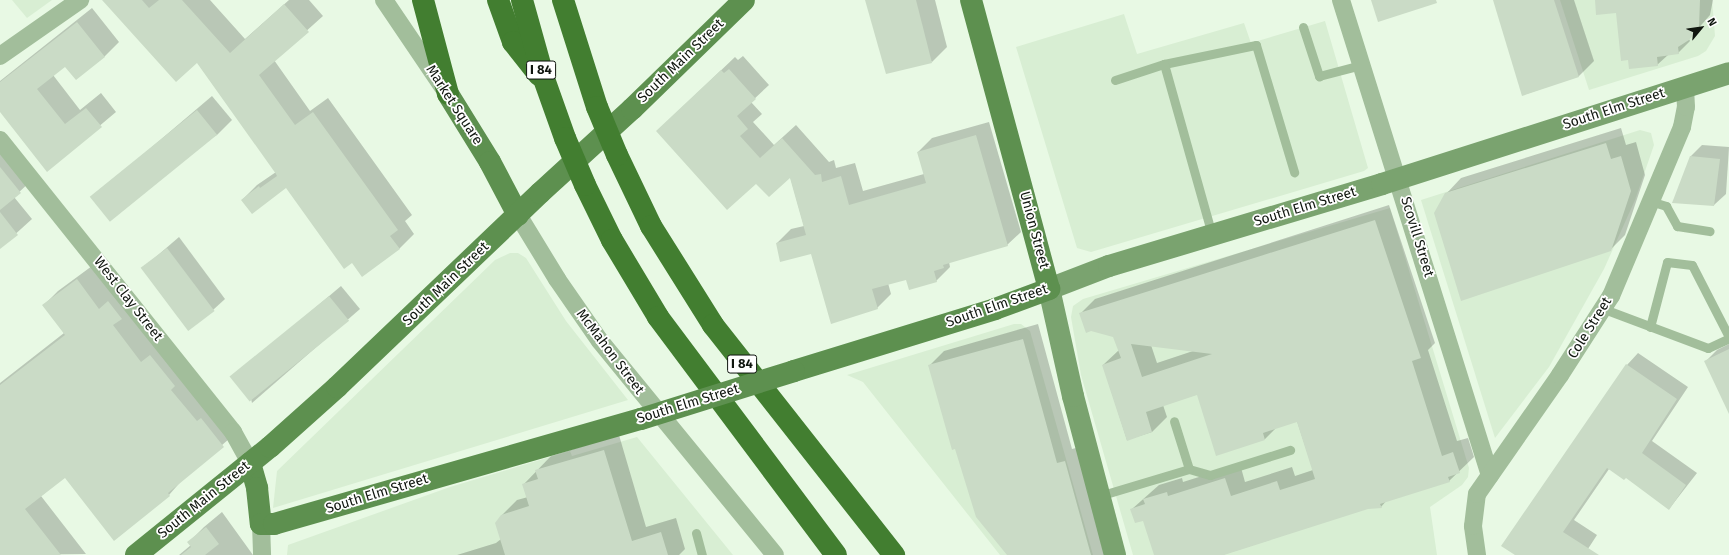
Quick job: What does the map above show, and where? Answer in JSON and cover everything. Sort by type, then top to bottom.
[{"type":"highway","points":[[423,0],[448,94]]},
{"type":"highway","points":[[498,0],[513,42],[544,79]]},
{"type":"highway","name":"I 84","points":[[522,0],[544,79],[565,138],[585,185],[612,240],[658,317],[836,555]]},
{"type":"highway","name":"I 84","points":[[564,1],[597,107],[617,155],[651,226],[713,325],[894,555]]},
{"type":"main road","name":"South Main Street","points":[[136,555],[250,463],[337,387],[632,109],[744,0]]},
{"type":"main road","name":"Union Street","points":[[971,0],[1049,289],[1099,496],[1115,555]]},
{"type":"main road","name":"South Elm Street","points":[[261,524],[286,521],[641,419],[995,309],[1109,266],[1398,179],[1729,73]]},
{"type":"main road","name":"Market Square","points":[[448,94],[490,162],[518,215]]},
{"type":"main road","points":[[250,463],[257,488],[261,524]]},
{"type":"street","points":[[0,56],[80,0]]},
{"type":"street","name":"Market Square","points":[[384,0],[448,94]]},
{"type":"street","name":"Scovill Street","points":[[1341,0],[1490,475]]},
{"type":"street","name":"Cole Street","points":[[1477,555],[1473,526],[1475,502],[1490,475],[1604,310],[1684,122],[1686,107],[1685,86]]},
{"type":"street","name":"West Clay Street","points":[[0,140],[233,432],[250,463]]},
{"type":"street","name":"McMahon Street","points":[[518,215],[553,272],[600,341],[775,555]]},
{"type":"street","points":[[261,524],[262,555]]},
{"type":"lane","points":[[1303,27],[1319,76],[1361,65]]},
{"type":"lane","points":[[1115,80],[1164,64],[1256,45],[1294,172]]},
{"type":"lane","points":[[1164,64],[1212,235]]},
{"type":"lane","points":[[1650,201],[1666,206],[1677,226],[1710,231]]},
{"type":"lane","points":[[1604,310],[1650,327],[1708,348],[1729,337],[1692,265],[1667,262],[1650,327]]},
{"type":"lane","points":[[1174,421],[1189,469]]},
{"type":"lane","points":[[1099,496],[1189,469],[1210,475],[1290,450]]},
{"type":"lane","points":[[696,533],[702,555]]},
{"type":"shaded area","points":[[12,0],[52,0],[27,18]]},
{"type":"shaded area","points":[[1560,0],[1712,0],[1715,36],[1706,51],[1698,56],[1589,90]]},
{"type":"shaded area","points":[[1124,14],[1137,54],[1244,23],[1251,43],[1325,21],[1368,168],[1364,171],[1091,252],[1077,248],[1016,47]]},
{"type":"shaded area","points":[[1640,130],[1651,133],[1654,145],[1635,200],[1604,269],[1549,367],[1495,438],[1421,200]]},
{"type":"shaded area","points":[[1390,208],[1469,468],[1468,477],[1462,485],[1430,507],[1437,555],[1133,555],[1081,375],[1071,317],[1073,306],[1083,299]]},
{"type":"shaded area","points":[[510,253],[518,253],[526,258],[566,321],[628,400],[273,508],[277,471],[495,260]]},
{"type":"shaded area","points":[[1014,324],[1021,324],[1030,331],[1093,555],[1000,555],[863,382],[847,375]]},
{"type":"shaded area","points":[[637,437],[733,555],[287,555],[288,545],[450,487],[570,451],[572,456]]},
{"type":"building","points":[[102,0],[142,0],[149,8],[159,0],[182,0],[230,53],[284,4],[309,32],[259,75],[295,125],[313,112],[398,230],[390,236],[400,249],[362,277],[352,263],[344,269],[286,188],[252,214],[241,200],[259,186],[260,188],[277,176],[276,174],[197,63],[176,82]]},
{"type":"building","points":[[865,0],[916,0],[932,63],[886,74]]},
{"type":"building","points":[[1371,0],[1436,0],[1437,3],[1378,22]]},
{"type":"building","points":[[1493,0],[1554,0],[1579,77],[1522,96]]},
{"type":"building","points":[[1595,0],[1700,0],[1699,27],[1689,40],[1678,47],[1679,54],[1657,57],[1658,66],[1629,69],[1628,60],[1621,61],[1616,13],[1596,15]]},
{"type":"building","points":[[77,22],[105,57],[76,80],[65,67],[37,89],[65,124],[86,108],[102,127],[47,172],[0,112],[0,82]]},
{"type":"building","points":[[729,69],[756,99],[737,116],[748,129],[740,136],[760,158],[782,138],[815,175],[821,174],[822,182],[841,176],[849,205],[926,183],[917,152],[976,135],[1008,246],[943,265],[944,268],[934,271],[937,282],[909,290],[906,280],[872,289],[878,309],[831,324],[811,254],[780,262],[776,243],[806,235],[790,178],[769,197],[756,184],[727,210],[656,131],[721,70],[724,73]]},
{"type":"building","points":[[197,110],[217,135],[110,222],[90,197]]},
{"type":"building","points":[[1606,143],[1611,159],[1621,156],[1631,191],[1611,251],[1461,301],[1434,213],[1445,193]]},
{"type":"building","points":[[1690,156],[1720,159],[1714,206],[1672,203]]},
{"type":"building","points":[[0,167],[21,193],[0,210]]},
{"type":"building","points":[[0,212],[18,235],[0,249]]},
{"type":"building","points":[[1375,220],[1421,358],[1412,361],[1442,456],[1453,452],[1460,473],[1448,477],[1450,482],[1380,504],[1382,508],[1368,509],[1224,555],[1154,555],[1143,521],[1135,523],[1130,509],[1145,504],[1143,499],[1167,492],[1168,496],[1225,478],[1231,496],[1277,481],[1280,490],[1315,479],[1297,422],[1263,433],[1265,440],[1216,456],[1197,395],[1146,412],[1152,432],[1127,441],[1102,365],[1121,358],[1113,337],[1091,331],[1086,333],[1079,313]],"holes":[[[1131,344],[1212,354],[1142,377]]]},
{"type":"building","points":[[167,248],[215,311],[188,331],[141,268]]},
{"type":"building","points":[[77,279],[99,309],[108,301],[122,319],[113,325],[141,362],[150,355],[175,386],[171,390],[197,421],[201,418],[224,447],[168,493],[170,496],[114,541],[65,478],[25,509],[61,555],[0,555],[0,385],[65,335],[42,305]]},
{"type":"building","points":[[329,296],[349,321],[250,401],[230,377]]},
{"type":"building","points":[[1023,339],[1057,463],[1065,461],[1091,555],[1007,555],[976,517],[955,449],[952,450],[928,365]]},
{"type":"building","points":[[1729,349],[1729,414],[1704,361]]},
{"type":"building","points":[[1626,364],[1677,399],[1642,453],[1686,485],[1669,510],[1626,478],[1624,480],[1607,468],[1563,532],[1599,555],[1515,555],[1501,546]]},
{"type":"building","points":[[604,450],[632,541],[661,532],[668,555],[505,555],[495,523],[501,515],[529,506],[522,484],[538,479],[535,470]]},
{"type":"building","points":[[206,527],[219,544],[205,555],[181,555],[191,547],[187,542]]}]
